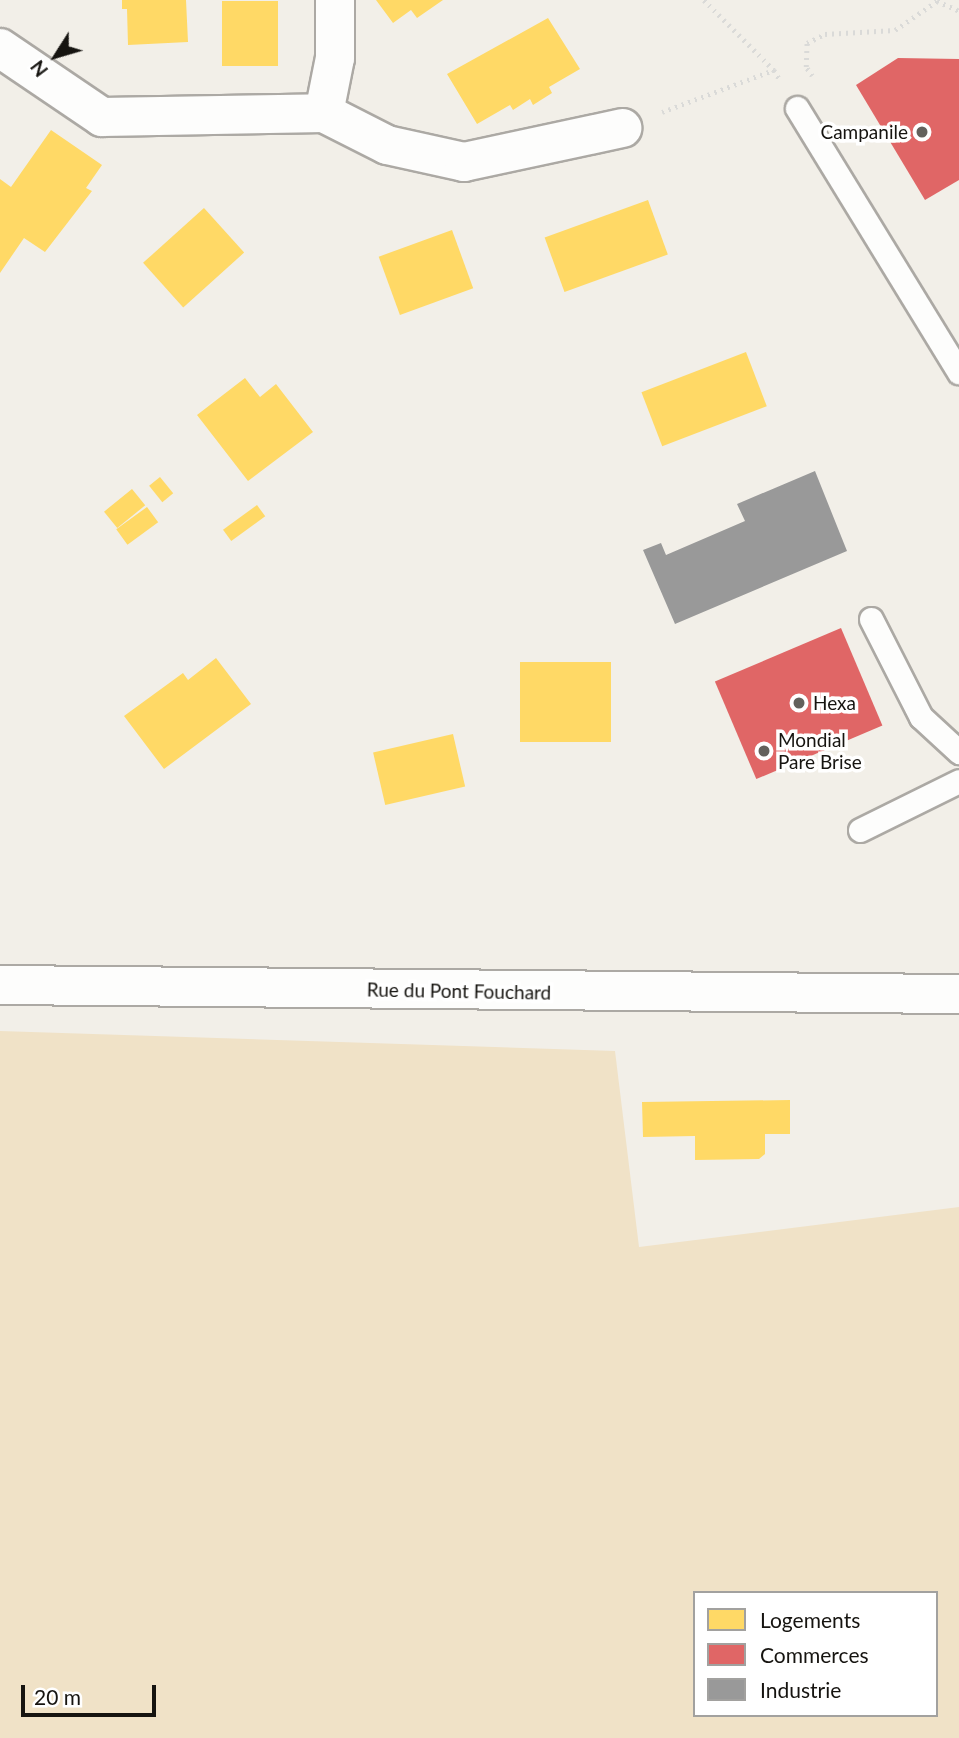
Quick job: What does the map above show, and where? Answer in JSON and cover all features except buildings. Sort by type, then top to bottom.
[{"type":"main road","points":[[324,113],[335,58],[335,0]]},
{"type":"main road","points":[[0,48],[102,117],[324,113],[387,145],[464,162],[622,128]]},
{"type":"main road","name":"Rue du Pont Fouchard","points":[[0,985],[917,997],[959,995]]},
{"type":"main road","name":"Rue du Pont Fouchard","points":[[917,997],[959,1001]]},
{"type":"lane","points":[[797,108],[959,372]]},
{"type":"lane","points":[[871,619],[921,717],[959,752]]},
{"type":"lane","points":[[860,830],[959,780]]},
{"type":"path","points":[[704,0],[774,70],[797,108],[820,89],[806,67],[807,43],[851,30],[895,30],[937,1],[959,11]]},
{"type":"path","points":[[622,128],[774,70]]},
{"type":"shaded area","points":[[0,1031],[615,1051],[639,1247],[959,1207],[959,1738],[0,1738]]},
{"type":"place","name":"Campanile","points":[[922,132]]},
{"type":"place","name":"Hexa","points":[[799,703]]},
{"type":"place","name":"Mondial Pare Brise","points":[[764,751]]}]
